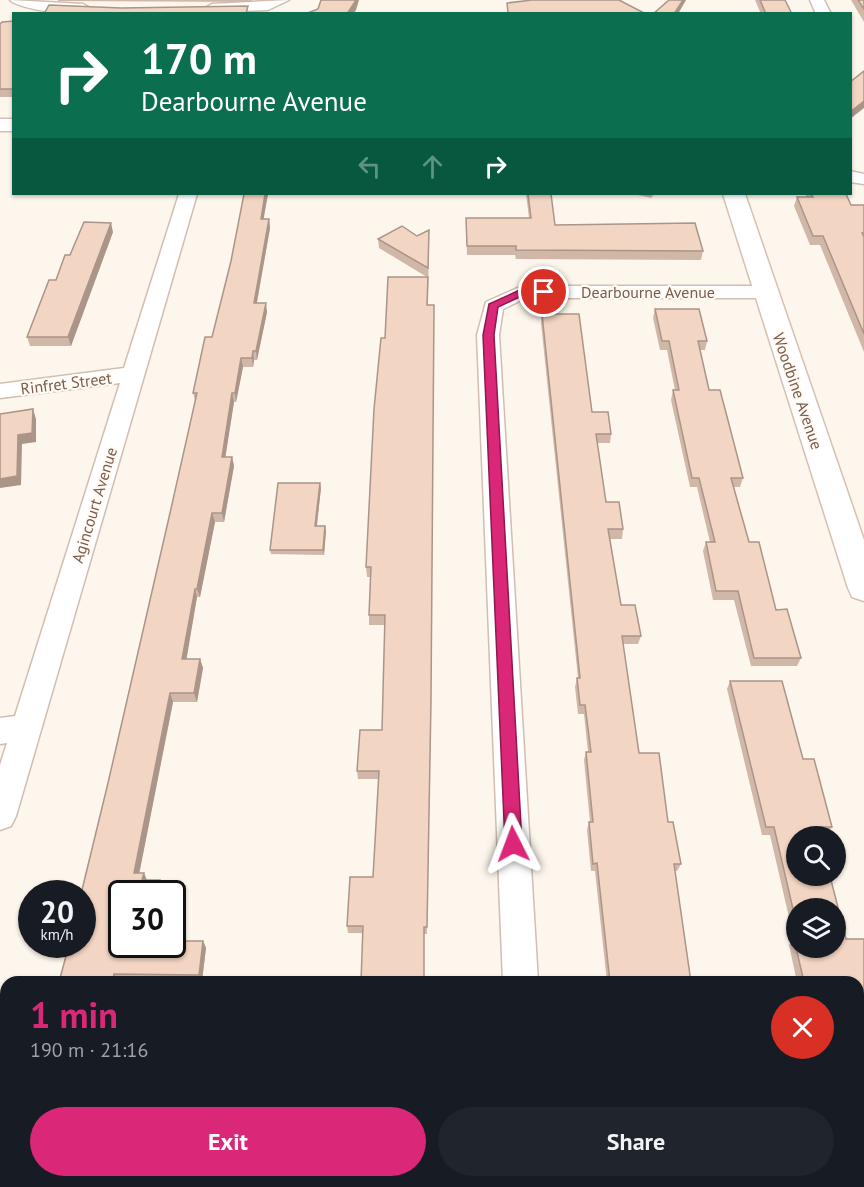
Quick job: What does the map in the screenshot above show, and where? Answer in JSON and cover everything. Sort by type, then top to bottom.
[{"type":"street","points":[[17,0],[36,6],[100,8]]},
{"type":"street","points":[[193,8],[260,7],[282,0]]},
{"type":"street","name":"Agincourt Avenue","points":[[0,816],[14,730],[133,374],[188,195]]},
{"type":"street","name":"Woodbine Avenue","points":[[734,195],[764,292],[864,588]]},
{"type":"street","name":"Dearbourne Avenue","points":[[520,976],[488,335],[493,306],[522,292],[764,292]]},
{"type":"street","name":"Rinfret Street","points":[[0,391],[133,374]]},
{"type":"building","points":[[321,0],[356,0],[348,12],[310,12],[318,9]]},
{"type":"building","points":[[532,0],[619,0],[642,12],[508,12],[507,3]]},
{"type":"building","points":[[669,0],[683,0],[675,12],[655,12]]},
{"type":"building","points":[[760,0],[785,0],[791,12],[765,12]]},
{"type":"building","points":[[858,0],[864,0],[864,9]]},
{"type":"building","points":[[49,5],[121,8],[248,6],[246,12],[45,12]]},
{"type":"building","points":[[12,21],[12,89],[0,89],[0,24]]},
{"type":"building","points":[[864,71],[864,101],[852,110],[852,80]]},
{"type":"building","points":[[244,195],[265,195],[261,219],[269,219],[254,303],[266,303],[256,351],[253,351],[252,358],[241,358],[235,393],[232,393],[222,457],[232,457],[222,513],[212,513],[182,659],[200,659],[194,693],[170,693],[134,873],[144,873],[142,880],[108,880],[108,958],[186,958],[186,941],[203,941],[199,975],[61,976],[65,958],[96,958],[96,880],[84,880],[197,393],[193,393],[205,337],[212,337],[231,261]]},
{"type":"building","points":[[528,195],[551,195],[555,225],[695,223],[703,251],[516,250],[516,246],[467,246],[466,218],[531,218]]},
{"type":"building","points":[[812,195],[846,195],[851,205],[864,205],[864,233],[862,233],[864,237],[864,334],[823,236],[813,236],[797,197],[813,197]]},
{"type":"building","points":[[84,222],[111,223],[68,337],[27,337],[49,280],[56,280],[65,255],[70,255]]},
{"type":"building","points":[[402,226],[417,236],[429,230],[428,268],[378,239]]},
{"type":"building","points":[[388,277],[428,277],[427,305],[434,305],[431,700],[424,976],[361,976],[363,926],[347,926],[350,877],[373,877],[379,771],[357,771],[360,730],[382,730],[385,615],[369,615],[371,567],[366,567],[374,409],[381,338],[385,338]]},
{"type":"building","points":[[655,309],[699,309],[707,341],[698,341],[709,390],[720,390],[743,478],[731,478],[749,542],[759,542],[776,610],[787,609],[801,658],[754,658],[738,591],[716,591],[706,542],[715,542],[699,478],[692,478],[673,390],[679,390],[669,341],[662,341]]},
{"type":"building","points":[[542,314],[579,314],[592,412],[608,412],[611,434],[596,434],[606,502],[619,502],[623,529],[608,529],[621,605],[635,605],[641,636],[622,636],[639,753],[659,753],[668,822],[673,822],[681,864],[674,864],[690,976],[609,976],[597,863],[593,864],[589,822],[593,822],[586,752],[591,752],[585,705],[580,705],[577,678],[580,678]]},
{"type":"building","points":[[33,409],[32,433],[18,435],[17,476],[0,479],[0,414]]},
{"type":"building","points":[[278,483],[320,483],[315,526],[325,526],[323,550],[270,550]]},
{"type":"building","points":[[730,681],[782,681],[803,759],[814,759],[832,826],[786,826],[786,879],[774,827],[766,827]]},
{"type":"building","points":[[788,886],[833,886],[836,898],[790,898]]},
{"type":"building","points":[[846,939],[864,939],[864,976],[803,976],[798,958],[846,958]]},
{"type":"route","points":[[513,844],[488,335],[493,306],[522,292],[544,292]]}]
